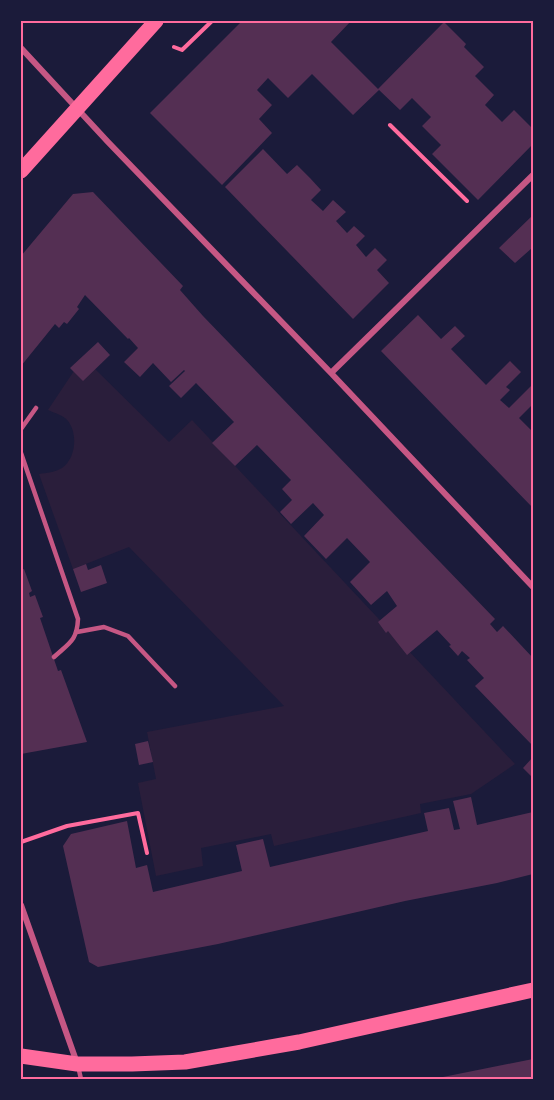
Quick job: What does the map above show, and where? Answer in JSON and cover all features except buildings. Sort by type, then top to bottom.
[{"type":"main road","points":[[21,171],[156,21]]},
{"type":"main road","points":[[21,1056],[79,1071],[132,1064],[185,1062],[299,1042],[533,990]]},
{"type":"street","points":[[21,48],[533,587]]},
{"type":"street","points":[[331,373],[533,175]]},
{"type":"street","points":[[21,905],[79,1071]]},
{"type":"lane","points":[[21,429],[36,408]]},
{"type":"lane","points":[[21,453],[78,619],[77,632],[72,641],[54,657]]},
{"type":"lane","points":[[77,632],[104,627],[128,636],[175,686]]},
{"type":"path","points":[[182,50],[212,21]]},
{"type":"path","points":[[390,125],[472,206]]},
{"type":"path","points":[[21,842],[67,826],[138,813],[147,853]]},
{"type":"shaded area","points":[[95,369],[169,442],[192,420],[515,764],[471,794],[420,804],[421,813],[274,846],[271,834],[201,848],[203,866],[156,876],[138,783],[156,779],[147,732],[284,706],[129,547],[73,569],[39,474],[54,471],[67,464],[74,446],[73,432],[68,421],[48,410],[74,371]]}]
